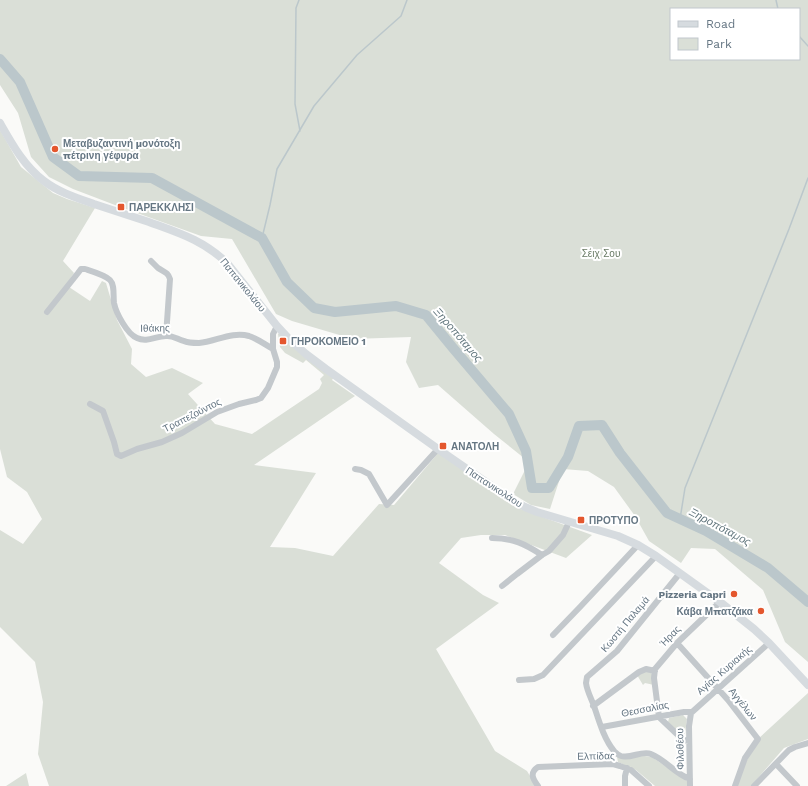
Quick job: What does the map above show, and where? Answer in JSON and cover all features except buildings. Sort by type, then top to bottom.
[{"type":"main road","name":"Παπανικολάου","points":[[0,123],[28,166],[39,177],[69,195],[186,235],[206,246],[218,254],[227,263],[277,326],[296,346],[315,361],[438,449],[518,503],[537,512],[618,536],[638,545],[656,556],[748,623],[808,685]]},
{"type":"street","points":[[151,261],[159,269],[165,271],[169,275],[170,279],[166,336]]},
{"type":"street","name":"Ιθάκης","points":[[46,312],[81,269],[84,269],[111,280],[116,309],[126,328],[133,336],[147,340],[171,336],[184,342],[198,343],[237,335],[250,336],[274,349]]},
{"type":"street","points":[[274,349],[273,334],[277,326]]},
{"type":"street","name":"Τραπεζούντος","points":[[90,404],[103,411],[117,454],[121,456],[137,449],[162,442],[182,433],[217,412],[261,398],[266,391],[276,368],[277,362],[274,349]]},
{"type":"street","points":[[355,469],[369,474],[387,504],[438,449]]},
{"type":"street","points":[[502,586],[556,545],[569,522]]},
{"type":"street","points":[[492,538],[513,540],[542,556]]},
{"type":"street","points":[[553,635],[638,545]]},
{"type":"street","points":[[519,680],[534,679],[543,675],[656,556]]},
{"type":"street","name":"Κωστή Παλαμά","points":[[680,573],[617,651],[587,677],[586,684],[593,706],[609,744],[615,752],[626,757],[643,753],[651,754],[690,783]]},
{"type":"street","name":"Ήρας","points":[[655,670],[676,643],[720,602]]},
{"type":"street","name":"Αγγέλων","points":[[676,643],[718,689],[758,739],[745,758],[735,786]]},
{"type":"street","name":"Αγίας Κυριακής","points":[[692,712],[769,643]]},
{"type":"street","points":[[593,706],[639,672],[646,669],[655,670],[654,678],[659,717],[680,737],[689,741]]},
{"type":"street","name":"Θεσσαλίας","points":[[602,727],[684,712],[692,712]]},
{"type":"street","name":"Φιλοθέου","points":[[690,783],[689,721],[692,712]]},
{"type":"street","points":[[754,786],[791,749],[808,743]]},
{"type":"street","name":"Ελπίδας","points":[[538,786],[533,775],[534,770],[537,768],[608,764],[616,764],[627,768],[649,786]]},
{"type":"street","points":[[776,764],[797,786]]},
{"type":"street","points":[[625,786],[627,768]]},
{"type":"green space","name":"Σέιχ Σου","points":[[0,0],[808,0],[808,662],[785,642],[763,590],[715,549],[691,548],[681,563],[649,541],[635,516],[614,487],[588,471],[563,469],[550,509],[531,505],[513,494],[529,462],[494,434],[438,385],[419,388],[406,362],[411,337],[353,339],[292,321],[276,314],[232,239],[201,236],[73,189],[49,177],[31,157],[18,113],[0,85]]},
{"type":"green space","points":[[0,130],[21,167],[53,193],[95,208],[63,261],[74,273],[66,285],[90,301],[102,281],[106,283],[117,320],[132,349],[131,364],[146,377],[172,368],[203,383],[188,394],[215,424],[252,434],[319,389],[322,383],[320,379],[324,375],[306,360],[303,363],[285,353],[280,347],[278,334],[280,333],[334,377],[332,380],[355,396],[254,465],[316,473],[270,547],[295,548],[333,556],[379,504],[394,505],[439,452],[515,507],[592,535],[566,558],[505,535],[481,535],[461,538],[439,563],[483,595],[499,603],[436,649],[495,751],[527,771],[536,786],[49,786],[38,754],[43,702],[35,662],[0,627],[0,530],[23,544],[42,519],[27,492],[7,477],[0,449]]},
{"type":"green space","points":[[644,670],[653,674],[654,685],[645,683],[643,685],[637,675]]},
{"type":"green space","points":[[808,693],[808,739],[784,748],[751,786],[737,786],[746,762],[758,739]]},
{"type":"green space","points":[[683,715],[687,719],[685,734],[681,735],[668,722],[669,718]]},
{"type":"green space","points":[[617,757],[652,757],[687,781],[687,786],[655,786],[636,770],[618,762]]},
{"type":"green space","points":[[26,773],[29,786],[6,786]]},
{"type":"waterway","points":[[299,0],[296,8],[295,104],[300,131]]},
{"type":"waterway","points":[[262,238],[277,169],[314,106],[357,55],[401,16],[407,0]]},
{"type":"waterway","points":[[776,0],[778,8]]},
{"type":"waterway","points":[[800,37],[808,46]]},
{"type":"waterway","name":"Ξηροπόταμος","points":[[0,59],[20,82],[53,157],[79,176],[152,178],[262,238],[287,282],[314,308],[335,312],[396,306],[426,315],[509,414],[526,451],[532,488],[549,488],[568,457],[579,426],[602,425],[620,453],[667,513],[706,531],[768,568],[808,602]]},
{"type":"waterway","points":[[680,519],[685,488],[808,178]]},
{"type":"place","name":"Μεταβυζαντινή μονότοξη πέτρινη γέφυρα","points":[[55,149]]},
{"type":"place","name":"ΠΑΡΕΚΚΛΗΣΙ","points":[[121,207]]},
{"type":"place","name":"ΓΗΡΟΚΟΜΕΙΟ 1","points":[[283,341]]},
{"type":"place","name":"ΑΝΑΤΟΛΗ","points":[[443,446]]},
{"type":"place","name":"ΠΡΟΤΥΠΟ","points":[[581,520]]},
{"type":"place","name":"Pizzeria Capri","points":[[734,594]]},
{"type":"place","name":"Κάβα Μπατζάκα","points":[[761,611]]}]
